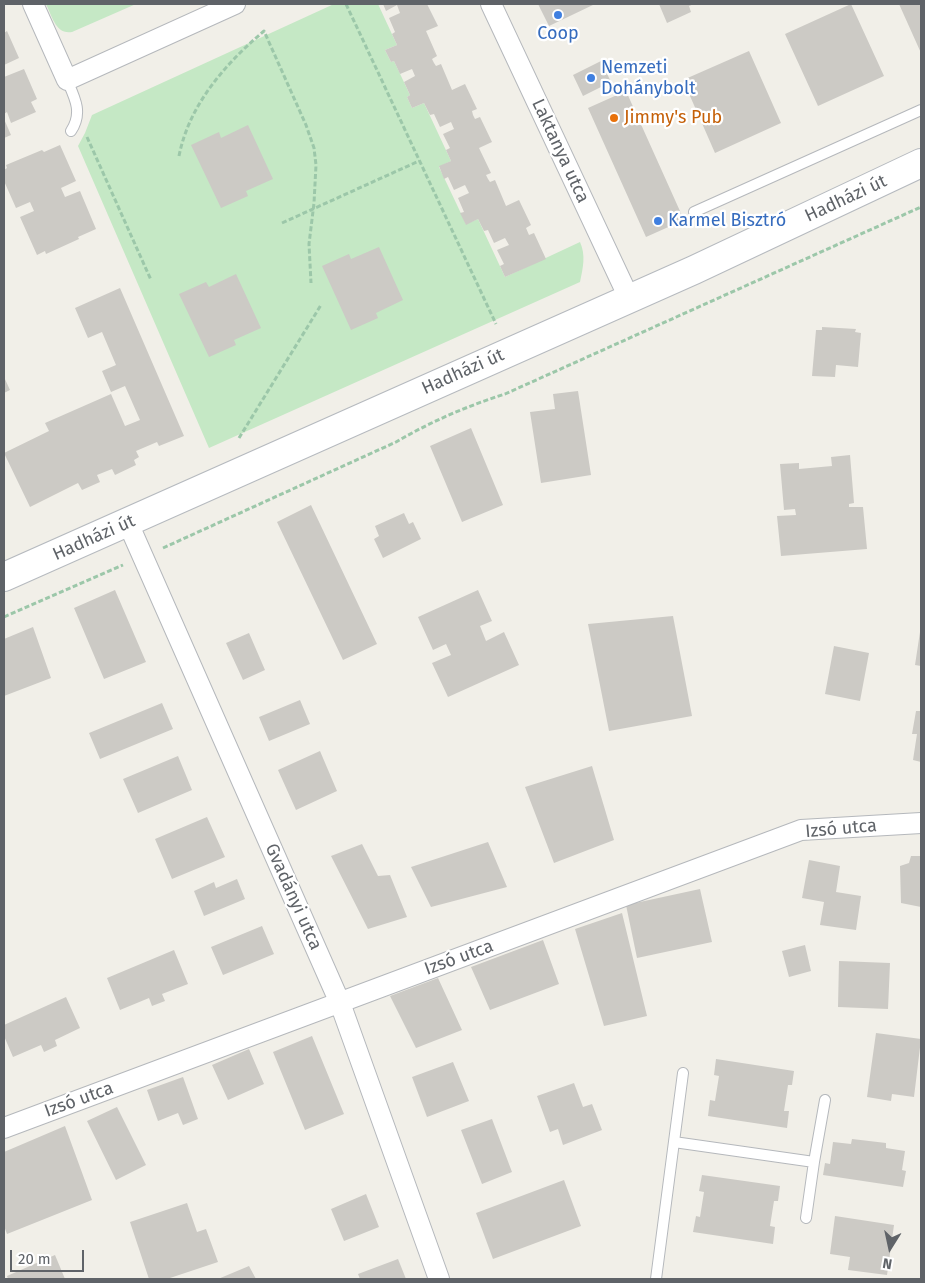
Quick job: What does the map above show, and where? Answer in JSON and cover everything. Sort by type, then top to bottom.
[{"type":"street","points":[[33,4],[67,80],[235,4]]},
{"type":"street","name":"Laktanya utca","points":[[491,4],[629,298]]},
{"type":"street","name":"Hadházi út","points":[[5,574],[128,523],[694,270],[921,163]]},
{"type":"street","name":"Gvadányi utca","points":[[128,523],[340,1003],[439,1279]]},
{"type":"street","name":"Izsó utca","points":[[4,1128],[801,830],[921,823]]},
{"type":"lane","points":[[67,80],[78,105],[78,116],[71,131]]},
{"type":"lane","points":[[694,212],[921,110]]},
{"type":"lane","points":[[656,1279],[683,1073]]},
{"type":"lane","points":[[806,1218],[825,1100]]},
{"type":"lane","points":[[674,1142],[814,1162]]},
{"type":"path","points":[[346,4],[496,324]]},
{"type":"path","points":[[179,156],[188,125],[212,84],[242,50],[264,31],[306,125],[314,148],[316,165],[309,244],[311,283]]},
{"type":"path","points":[[78,116],[151,280]]},
{"type":"path","points":[[282,223],[419,161]]},
{"type":"path","points":[[4,617],[143,557],[396,442],[419,428],[482,401],[504,394],[921,207]]},
{"type":"path","points":[[239,438],[321,305]]},
{"type":"green space","points":[[46,4],[136,4],[72,32],[67,32],[62,31],[55,24]]},
{"type":"green space","points":[[334,4],[378,4],[397,45],[385,50],[391,62],[394,61],[410,95],[407,97],[412,108],[424,103],[451,161],[439,167],[466,224],[478,219],[505,277],[580,242],[583,267],[580,282],[209,448],[78,146],[92,115]]},
{"type":"building","points":[[383,4],[427,4],[438,26],[426,31],[437,56],[432,59],[436,66],[441,64],[452,90],[465,84],[477,109],[472,111],[473,115],[475,119],[480,117],[492,142],[479,148],[491,173],[486,175],[490,182],[495,180],[506,206],[519,200],[531,225],[526,228],[529,235],[534,233],[546,259],[505,277],[500,266],[504,264],[497,250],[509,245],[505,238],[494,243],[488,230],[484,231],[478,219],[466,225],[460,213],[464,212],[458,198],[469,193],[465,185],[454,190],[448,177],[444,179],[439,166],[451,161],[446,150],[450,148],[443,134],[454,129],[451,122],[440,127],[434,114],[430,115],[424,103],[412,108],[407,97],[410,95],[404,82],[415,76],[412,69],[400,74],[394,61],[391,62],[385,50],[397,45],[392,34],[395,32],[389,18],[400,13],[397,5],[386,11]]},
{"type":"building","name":"Coop","points":[[538,4],[595,4],[549,26]]},
{"type":"building","points":[[659,4],[694,4],[689,6],[691,12],[667,23]]},
{"type":"building","points":[[851,4],[884,76],[818,106],[785,34]]},
{"type":"building","points":[[899,4],[921,4],[921,53]]},
{"type":"building","points":[[7,31],[19,58],[4,65],[4,33]]},
{"type":"building","points":[[749,51],[781,123],[715,153],[683,80]]},
{"type":"building","points":[[601,61],[611,82],[583,96],[573,75]]},
{"type":"building","points":[[24,69],[37,99],[31,102],[36,112],[11,123],[7,112],[4,114],[4,77]]},
{"type":"building","points":[[626,91],[684,220],[646,237],[588,108]]},
{"type":"building","points":[[4,119],[11,135],[4,138]]},
{"type":"building","points":[[248,125],[273,179],[246,191],[248,196],[221,208],[191,145],[219,132],[221,138]]},
{"type":"building","points":[[60,145],[76,181],[61,188],[65,197],[80,191],[96,229],[46,254],[45,251],[37,255],[20,217],[34,211],[30,202],[16,208],[4,181],[4,170],[7,168],[6,165],[42,150],[44,152]]},
{"type":"building","points":[[379,247],[403,300],[376,313],[378,318],[351,330],[322,266],[349,254],[351,259]]},
{"type":"building","points":[[236,274],[261,328],[234,340],[236,345],[209,357],[179,294],[206,282],[209,287]]},
{"type":"building","points":[[120,288],[184,436],[159,446],[157,442],[136,451],[139,457],[134,460],[136,465],[115,475],[112,469],[97,475],[100,482],[82,490],[78,483],[30,507],[4,453],[49,431],[45,423],[111,394],[125,426],[140,420],[125,386],[111,392],[102,371],[116,365],[102,332],[88,338],[75,308]]},
{"type":"building","points":[[822,327],[856,329],[855,332],[861,333],[858,367],[836,365],[835,377],[812,376],[816,330],[822,330]]},
{"type":"building","points":[[4,377],[10,390],[4,393]]},
{"type":"building","points":[[578,391],[591,475],[541,483],[530,412],[555,409],[553,394]]},
{"type":"building","points":[[471,428],[503,505],[462,522],[430,446]]},
{"type":"building","points":[[850,455],[854,503],[849,504],[849,507],[863,507],[867,549],[781,556],[777,516],[796,515],[795,509],[784,510],[780,464],[799,463],[799,469],[832,466],[831,457]]},
{"type":"building","points":[[311,505],[377,644],[343,660],[277,522]]},
{"type":"building","points":[[404,513],[409,524],[413,522],[421,539],[383,558],[374,539],[379,536],[375,526]]},
{"type":"building","points":[[115,590],[146,662],[104,679],[74,608]]},
{"type":"building","points":[[478,590],[492,621],[480,626],[486,641],[504,632],[519,665],[448,697],[432,663],[451,655],[446,644],[433,650],[418,617]]},
{"type":"building","points":[[673,616],[692,716],[609,731],[588,624]]},
{"type":"building","points":[[33,627],[51,678],[4,696],[4,639]]},
{"type":"building","points":[[921,632],[921,666],[915,665]]},
{"type":"building","points":[[249,633],[265,670],[243,680],[226,643]]},
{"type":"building","points":[[834,646],[869,653],[860,701],[825,694]]},
{"type":"building","points":[[300,700],[310,724],[269,741],[259,717]]},
{"type":"building","points":[[162,703],[173,729],[100,759],[89,733]]},
{"type":"building","points":[[916,711],[921,711],[921,762],[913,760],[917,734],[912,734]]},
{"type":"building","points":[[320,751],[337,791],[296,810],[278,770]]},
{"type":"building","points":[[178,756],[192,790],[138,813],[123,779]]},
{"type":"building","points":[[592,766],[614,840],[554,863],[525,787]]},
{"type":"building","points":[[207,817],[225,857],[172,879],[155,839]]},
{"type":"building","points":[[488,842],[507,887],[431,907],[411,867]]},
{"type":"building","points":[[362,844],[378,876],[390,875],[407,917],[368,929],[331,856]]},
{"type":"building","points":[[911,856],[921,856],[921,907],[901,903],[900,866],[909,863]]},
{"type":"building","points":[[809,860],[840,866],[836,892],[861,896],[856,930],[820,925],[824,902],[802,898]]},
{"type":"building","points":[[237,879],[245,899],[204,916],[194,891],[214,882],[216,888]]},
{"type":"building","points":[[700,889],[712,942],[637,958],[626,905]]},
{"type":"building","points":[[622,913],[647,1016],[604,1026],[575,929]]},
{"type":"building","points":[[262,926],[274,954],[223,975],[211,947]]},
{"type":"building","points":[[543,940],[559,984],[490,1010],[471,967]]},
{"type":"building","points":[[805,945],[811,971],[789,977],[782,951]]},
{"type":"building","points":[[174,950],[188,984],[162,994],[165,1001],[152,1006],[149,998],[120,1010],[107,978]]},
{"type":"building","points":[[839,961],[890,963],[888,1009],[838,1007]]},
{"type":"building","points":[[438,978],[462,1030],[416,1048],[390,996]]},
{"type":"building","points":[[66,997],[80,1028],[55,1040],[57,1046],[44,1052],[41,1045],[13,1057],[4,1036],[4,1025]]},
{"type":"building","points":[[876,1033],[921,1039],[914,1097],[892,1094],[891,1101],[867,1097]]},
{"type":"building","points":[[312,1036],[344,1114],[305,1130],[273,1052]]},
{"type":"building","points":[[249,1049],[264,1084],[228,1100],[212,1065]]},
{"type":"building","points":[[716,1059],[794,1071],[792,1085],[788,1085],[784,1111],[789,1111],[787,1128],[708,1116],[710,1100],[715,1101],[719,1076],[714,1075]]},
{"type":"building","points":[[453,1062],[469,1101],[427,1117],[412,1077]]},
{"type":"building","points":[[183,1077],[198,1119],[183,1125],[178,1113],[158,1121],[147,1090]]},
{"type":"building","points":[[574,1083],[583,1107],[592,1104],[602,1130],[563,1145],[558,1129],[550,1132],[537,1096]]},
{"type":"building","points":[[117,1107],[146,1165],[116,1180],[87,1121]]},
{"type":"building","points":[[492,1119],[512,1172],[482,1184],[461,1130]]},
{"type":"building","points":[[65,1126],[92,1200],[7,1234],[4,1226],[4,1152]]},
{"type":"building","points":[[852,1139],[886,1143],[886,1148],[905,1151],[902,1170],[906,1171],[903,1187],[823,1175],[825,1163],[830,1164],[833,1142],[851,1144]]},
{"type":"building","points":[[702,1175],[780,1186],[778,1201],[774,1201],[770,1226],[775,1227],[773,1244],[693,1232],[696,1216],[700,1217],[704,1192],[699,1191]]},
{"type":"building","points":[[564,1180],[581,1226],[493,1259],[476,1213]]},
{"type":"building","points":[[366,1194],[379,1227],[344,1241],[331,1209]]},
{"type":"building","points":[[187,1203],[197,1232],[206,1229],[218,1262],[167,1279],[149,1279],[130,1222]]},
{"type":"building","points":[[835,1216],[894,1225],[887,1275],[848,1270],[850,1257],[830,1254]]},
{"type":"building","points":[[55,1255],[65,1279],[8,1279],[7,1276]]},
{"type":"building","points":[[398,1259],[406,1279],[360,1279],[358,1274]]},
{"type":"building","points":[[249,1266],[256,1279],[218,1279]]},
{"type":"place","name":"Coop","points":[[558,15]]},
{"type":"place","name":"Nemzeti Dohánybolt","points":[[591,78]]},
{"type":"place","name":"Jimmy's Pub","points":[[614,118]]},
{"type":"place","name":"Karmel Bisztró","points":[[658,221]]}]
